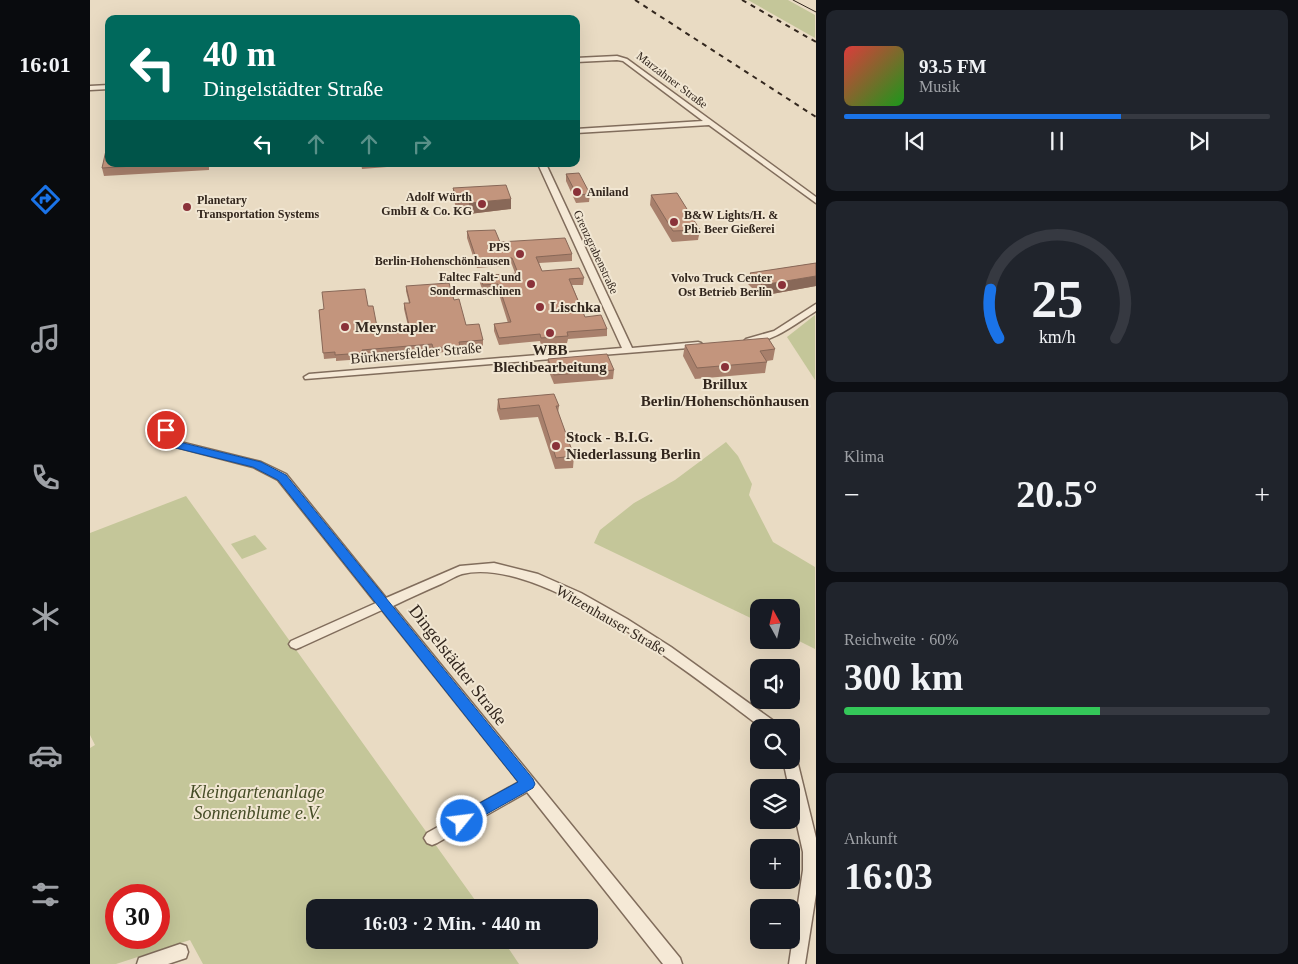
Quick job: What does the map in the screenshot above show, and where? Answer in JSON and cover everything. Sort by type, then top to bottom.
[{"type":"street","name":"Marzahner Straße","points":[[580,60],[617,58],[626,60],[709,123]]},
{"type":"street","points":[[90,88],[105,87]]},
{"type":"street","name":"Marzahner Straße","points":[[580,131],[709,123]]},
{"type":"street","points":[[709,123],[816,201]]},
{"type":"street","name":"Grenzgrabenstraße","points":[[543,167],[628,350]]},
{"type":"street","points":[[736,342],[774,335],[785,330],[816,307]]},
{"type":"street","name":"Bürknersfelder Straße","points":[[309,377],[709,344]]},
{"type":"street","name":"Dingelstädter Straße","points":[[176,444],[257,464],[275,472],[288,485],[674,964]]},
{"type":"street","name":"Witzenhauser Straße","points":[[296,644],[468,568],[498,568],[520,573],[568,592],[610,616],[677,660],[760,719]]},
{"type":"street","points":[[792,769],[810,842],[811,870],[796,964]]},
{"type":"street","points":[[432,838],[528,784]]},
{"type":"street","points":[[146,964],[180,952]]},
{"type":"green space","points":[[748,0],[788,0],[815,15],[815,38]]},
{"type":"green space","points":[[815,315],[815,380],[787,337]]},
{"type":"green space","points":[[726,442],[738,456],[752,484],[749,495],[773,542],[815,567],[815,649],[800,642],[800,599],[750,599],[750,618],[594,543],[600,530],[634,503],[675,480]]},
{"type":"green space","name":"Kleingartenanlage Sonnenblume e.V.","points":[[186,496],[474,899],[306,899],[306,949],[509,949],[519,964],[203,964],[190,940],[170,946],[170,884],[105,884],[105,949],[162,949],[116,964],[90,964],[90,748],[95,745],[90,735],[90,533]]},
{"type":"green space","points":[[255,535],[267,549],[242,559],[231,544]]},
{"type":"building","points":[[105,155],[105,167],[118,167],[102,168]]},
{"type":"building","points":[[579,173],[590,194],[577,195],[566,174]]},
{"type":"building","points":[[506,185],[511,199],[469,203],[458,203],[453,188]]},
{"type":"building","points":[[677,193],[700,230],[673,231],[651,195]]},
{"type":"building","points":[[495,230],[500,242],[565,238],[572,254],[536,257],[542,271],[579,268],[584,278],[569,279],[585,317],[601,315],[607,329],[567,332],[568,336],[541,338],[540,334],[499,338],[494,324],[511,322],[498,284],[483,285],[480,276],[518,273],[512,258],[477,261],[467,231]]},
{"type":"building","points":[[816,263],[816,276],[762,285],[750,273]]},
{"type":"building","points":[[449,283],[454,300],[459,299],[466,325],[479,324],[483,340],[459,342],[460,346],[433,348],[432,344],[362,350],[362,353],[335,355],[335,352],[323,353],[319,310],[324,309],[322,292],[365,289],[368,306],[373,306],[378,332],[410,330],[404,303],[410,303],[406,286]]},
{"type":"building","points":[[768,338],[775,349],[760,351],[767,362],[697,368],[685,345]]},
{"type":"building","points":[[607,354],[614,370],[554,375],[548,359]]},
{"type":"building","points":[[554,394],[559,406],[556,406],[574,456],[556,458],[539,405],[500,409],[498,399]]},
{"type":"tram line","points":[[793,0],[816,12]]},
{"type":"railway","points":[[635,0],[816,117]]},
{"type":"railway","points":[[742,0],[816,42]]},
{"type":"place","name":"Aniland","points":[[577,192]]},
{"type":"place","name":"Adolf Würth GmbH & Co. KG","points":[[482,204]]},
{"type":"place","name":"Planetary Transportation Systems","points":[[187,207]]},
{"type":"place","name":"B&W Lights/H. & Ph. Beer Gießerei","points":[[674,222]]},
{"type":"place","name":"PPS Berlin-Hohenschönhausen","points":[[520,254]]},
{"type":"place","name":"Faltec Falt- und Sondermaschinen","points":[[531,284]]},
{"type":"place","name":"Volvo Truck Center Ost Betrieb Berlin","points":[[782,285]]},
{"type":"place","name":"Lischka","points":[[540,307]]},
{"type":"place","name":"Meynstapler","points":[[345,327]]},
{"type":"place","name":"WBB Blechbearbeitung","points":[[550,333]]},
{"type":"place","name":"Brillux Berlin/Hohenschönhausen","points":[[725,367]]},
{"type":"place","name":"Stock - B.I.G. Niederlassung Berlin","points":[[556,446]]},
{"type":"route","points":[[166,430],[176,444],[257,464],[282,477],[528,784],[462,821]]}]
